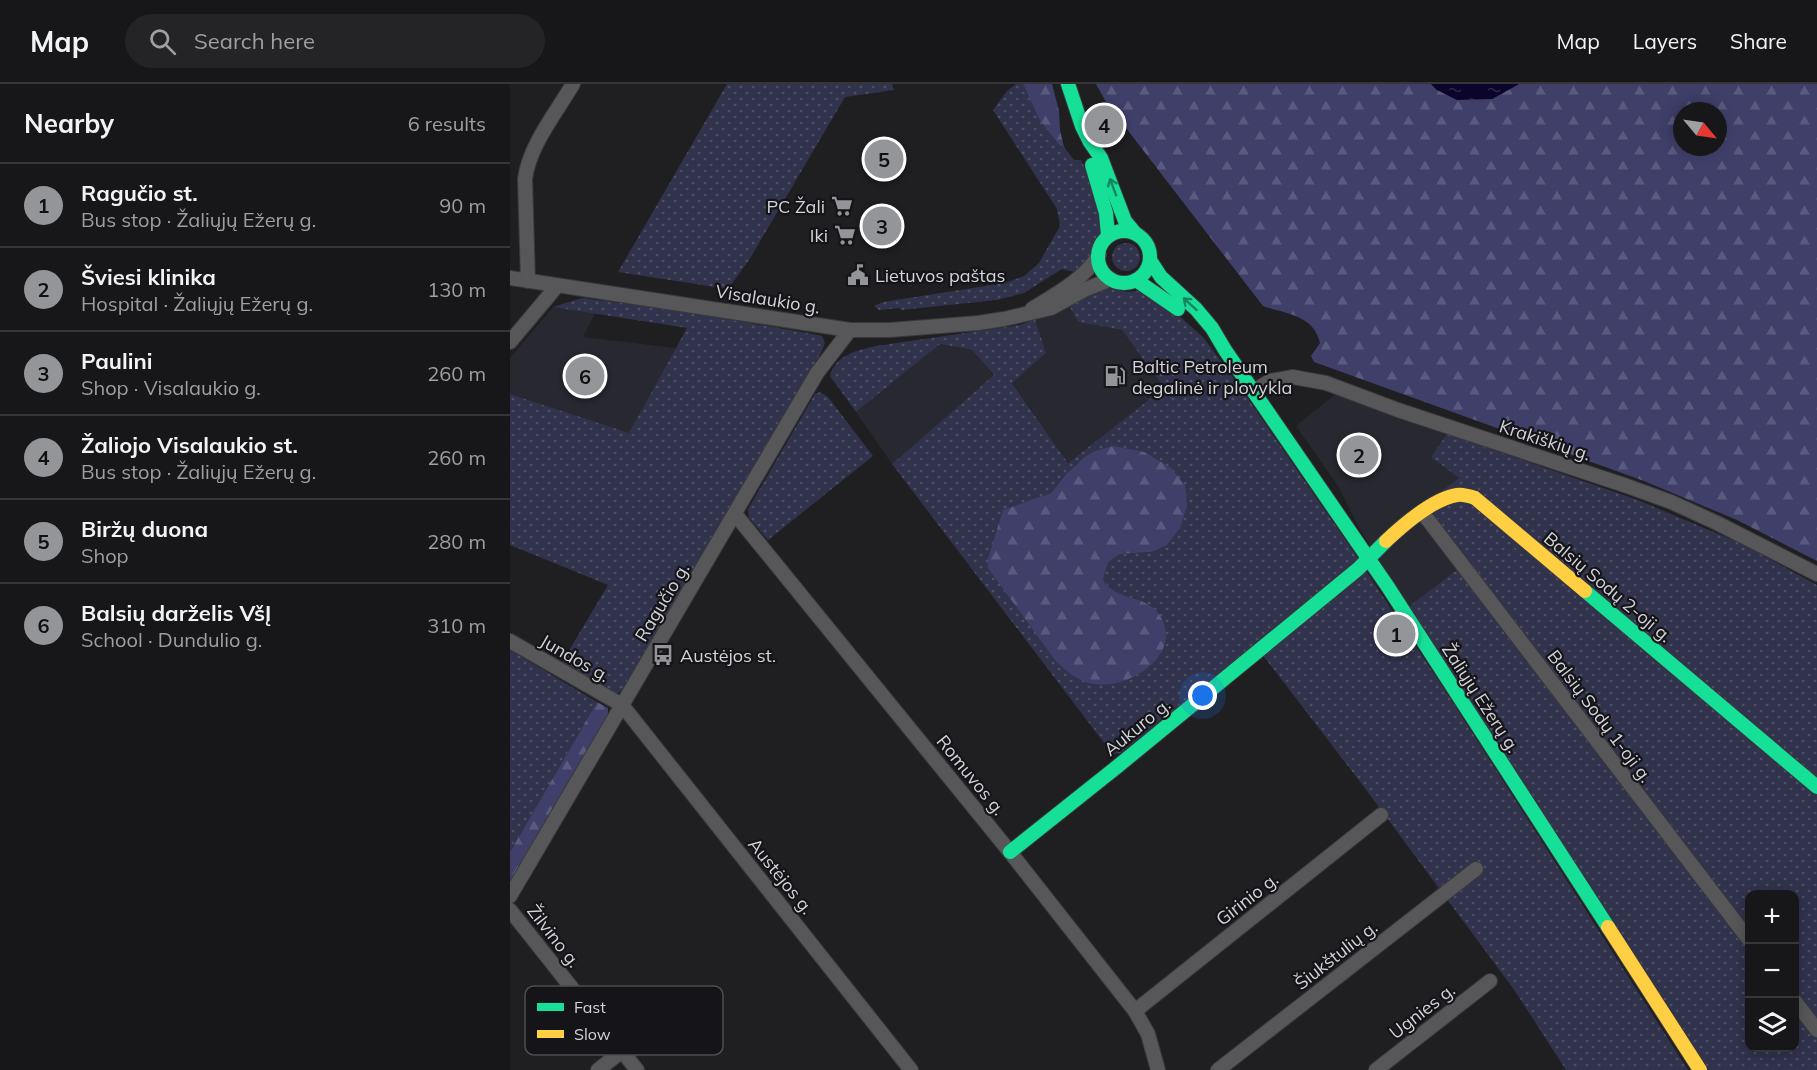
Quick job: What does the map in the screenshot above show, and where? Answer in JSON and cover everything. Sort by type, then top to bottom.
[{"type":"main road","points":[[1068,84],[1090,142],[1101,158],[1125,221],[1148,247],[1150,260],[1143,275],[1128,282],[1111,279],[1104,273],[1100,264],[1098,255],[1101,245],[1108,235],[1119,231],[1135,233]]},
{"type":"main road","points":[[1090,142],[1091,161],[1106,213],[1108,235]]},
{"type":"main road","name":"Žaliųjų Ežerų g.","points":[[1150,260],[1161,277],[1196,309],[1212,328],[1368,557],[1700,1070]]},
{"type":"main road","name":"Žaliųjų Ežerų g.","points":[[1136,280],[1162,297],[1225,350]]},
{"type":"main road","name":"Balsių Sodų 2-oji g.","points":[[1368,557],[1422,512],[1444,499],[1465,494],[1475,498],[1817,787]]},
{"type":"main road","name":"Aukuro g.","points":[[1010,852],[1358,569],[1368,557]]},
{"type":"street","points":[[528,281],[526,166],[573,84]]},
{"type":"street","name":"Visalaukio g.","points":[[1022,315],[1077,279],[1090,268],[1098,255]]},
{"type":"street","name":"Visalaukio g.","points":[[510,278],[850,330],[890,330],[978,323],[1022,315],[1051,308],[1084,290],[1111,279]]},
{"type":"street","points":[[510,342],[558,286]]},
{"type":"street","name":"Ragučio g.","points":[[510,896],[817,374],[850,330]]},
{"type":"street","name":"Krakiškių g.","points":[[1254,391],[1270,381],[1293,377],[1326,383],[1398,410],[1671,502],[1817,574]]},
{"type":"street","name":"Balsių Sodų 1-oji g.","points":[[1422,512],[1745,936]]},
{"type":"street","name":"Romuvos g.","points":[[735,514],[1010,852],[1135,1011],[1148,1034],[1158,1070]]},
{"type":"street","name":"Jundos g.","points":[[510,641],[622,705]]},
{"type":"street","name":"Austėjos g.","points":[[622,705],[911,1070]]},
{"type":"street","name":"Girinio g.","points":[[1135,1011],[1381,815]]},
{"type":"street","name":"Šiukštulių g.","points":[[1218,1070],[1476,869]]},
{"type":"street","name":"Žilvino g.","points":[[510,909],[571,986]]},
{"type":"street","name":"Ugnies g.","points":[[1376,1070],[1490,981]]},
{"type":"street","points":[[1799,1007],[1817,1030]]},
{"type":"street","points":[[598,1070],[617,1055]]},
{"type":"street","name":"Žilvino g.","points":[[625,1055],[637,1070]]},
{"type":"shaded area","points":[[727,84],[892,84],[894,90],[845,97],[749,260],[728,289],[618,272]]},
{"type":"shaded area","points":[[1016,84],[1023,84],[1039,119],[1059,145],[1064,147],[1074,160],[1081,160],[1096,190],[1102,230],[1089,261],[1079,273],[1062,269],[1024,293],[997,300],[901,310],[900,308],[879,310],[874,306],[883,302],[1005,283],[1024,276],[1039,263],[1060,226],[1057,209],[993,110],[1007,91]]},
{"type":"shaded area","points":[[1126,243],[1136,247],[1140,257],[1136,267],[1126,271],[1116,267],[1112,257],[1116,247]]},
{"type":"shaded area","points":[[1103,287],[1126,292],[1138,291],[1169,307],[1203,337],[1349,545],[1452,701],[1688,1070],[1566,1070],[1515,991],[1364,787],[1255,645],[1121,753],[1111,752],[892,464],[994,375],[972,350],[940,344],[856,412],[830,376],[842,358],[862,349],[1020,325],[1035,319],[1046,353],[1012,383],[1068,463],[1164,388],[1122,330],[1078,322],[1068,304]],"holes":[[[1079,462],[1151,552],[1120,554],[1108,561],[1103,580],[1115,591],[1139,599],[988,568],[1029,502],[1051,493]]]},
{"type":"shaded area","points":[[582,298],[682,311],[813,334],[822,336],[825,343],[623,689],[617,694],[611,694],[561,664],[608,585],[510,545],[510,394],[629,433],[687,328],[553,307]]},
{"type":"shaded area","points":[[1068,304],[1078,322],[1122,330],[1164,389],[1068,463],[1012,382],[1046,353],[1035,319]]},
{"type":"shaded area","points":[[553,307],[595,313],[583,337],[676,348],[629,434],[510,394],[510,358]]},
{"type":"shaded area","points":[[940,344],[972,350],[994,376],[892,464],[856,412]]},
{"type":"shaded area","points":[[820,392],[828,397],[873,456],[768,540],[749,518],[748,509],[815,394]]},
{"type":"shaded area","points":[[1338,392],[1447,434],[1432,457],[1459,478],[1458,569],[1408,607],[1358,526],[1338,486],[1296,426]]},
{"type":"shaded area","points":[[1447,434],[1638,500],[1742,544],[1817,585],[1817,1070],[1709,1070],[1408,607],[1458,569],[1418,509],[1459,478],[1431,457]]},
{"type":"shaded area","points":[[510,650],[597,702],[510,852]]},
{"type":"green space","points":[[1023,84],[1052,84],[1059,111],[1064,147],[1059,145],[1039,119]]},
{"type":"green space","points":[[1096,84],[1431,84],[1437,90],[1492,99],[1519,84],[1817,84],[1817,561],[1737,520],[1644,481],[1314,362],[1311,356],[1320,343],[1312,327],[1298,317],[1263,306],[1106,102]]},
{"type":"green space","points":[[1113,446],[1144,452],[1171,468],[1185,485],[1187,506],[1180,528],[1167,545],[1151,552],[1120,554],[1108,562],[1103,580],[1117,592],[1142,601],[1156,611],[1162,619],[1166,633],[1164,646],[1157,658],[1135,676],[1121,682],[1093,684],[1077,678],[1055,660],[988,568],[988,559],[1003,510],[1051,493],[1066,474],[1086,456]]},
{"type":"green space","points":[[597,702],[608,708],[608,717],[510,886],[510,852]]},
{"type":"water","points":[[1431,84],[1519,84],[1492,99],[1457,100],[1437,90]]},
{"type":"traffic: fast","points":[[1068,84],[1082,126],[1101,158],[1125,221],[1135,233]]},
{"type":"traffic: fast","points":[[1092,165],[1106,213],[1108,235]]},
{"type":"traffic: fast","points":[[1124,231],[1134,233],[1142,239],[1148,247],[1150,257],[1148,267],[1142,275],[1134,281],[1124,283],[1114,281],[1106,275],[1100,267],[1098,257],[1100,247],[1106,239],[1114,233],[1124,231]]},
{"type":"traffic: fast","points":[[1150,260],[1161,277],[1196,309],[1212,328],[1388,587],[1608,927]]},
{"type":"traffic: fast","points":[[1136,280],[1178,309]]},
{"type":"traffic: fast","points":[[1010,852],[1358,569],[1386,541]]},
{"type":"traffic: fast","points":[[1585,591],[1817,787]]},
{"type":"traffic: slow","points":[[1386,541],[1428,507],[1448,497],[1468,496],[1475,498],[1585,591]]},
{"type":"traffic: slow","points":[[1608,927],[1700,1070]]},
{"type":"place","name":"Žaliojo Visalaukio st.","points":[[1104,125]]},
{"type":"place","name":"Biržų duona","points":[[884,159]]},
{"type":"place","name":"PC Žali","points":[[842,206]]},
{"type":"place","name":"Paulini","points":[[882,226]]},
{"type":"place","name":"Iki","points":[[845,235]]},
{"type":"place","name":"Lietuvos paštas","points":[[858,275]]},
{"type":"place","name":"Balsių darželis VšĮ","points":[[585,376]]},
{"type":"place","name":"Baltic Petroleum degalinė ir plovykla","points":[[1115,376]]},
{"type":"place","name":"Šviesi klinika","points":[[1359,455]]},
{"type":"place","name":"Ragučio st.","points":[[1396,634]]},
{"type":"place","name":"Austėjos st.","points":[[663,655]]}]
